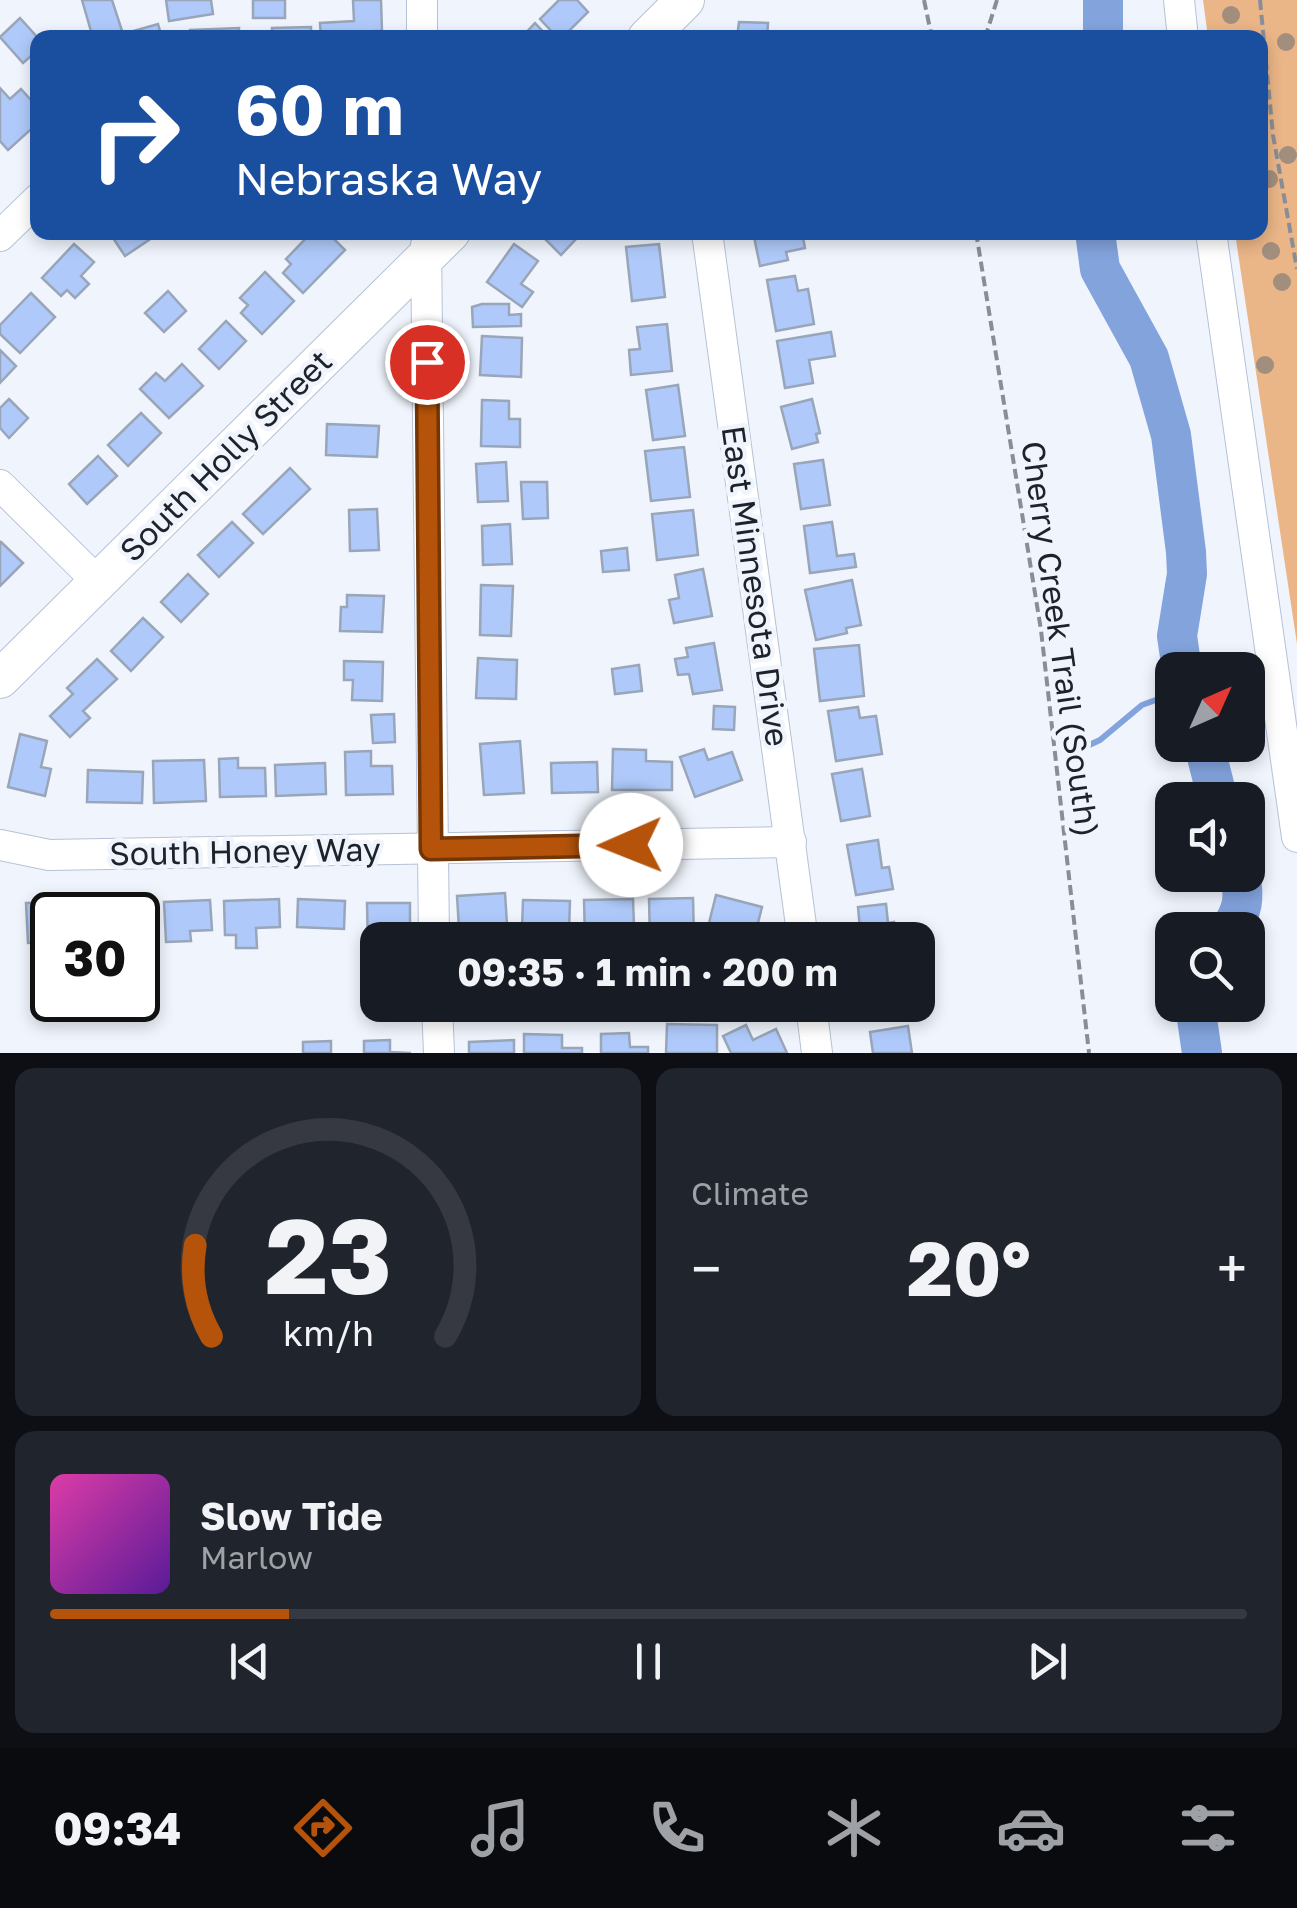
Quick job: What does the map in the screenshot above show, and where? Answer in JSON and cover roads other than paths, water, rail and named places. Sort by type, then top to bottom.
[{"type":"main road","name":"South Holly Street","points":[[0,679],[435,241]]},
{"type":"street","points":[[422,0],[422,30]]},
{"type":"street","points":[[1179,0],[1183,30]]},
{"type":"street","points":[[0,236],[30,206]]},
{"type":"street","name":"East Minnesota Drive","points":[[708,240],[801,922]]},
{"type":"street","points":[[1212,240],[1297,838]]},
{"type":"street","points":[[433,922],[435,241]]},
{"type":"street","points":[[0,485],[99,583]]},
{"type":"street","name":"South Honey Way","points":[[0,846],[49,855],[790,842]]},
{"type":"street","points":[[437,1022],[438,1053]]},
{"type":"street","points":[[813,1022],[817,1053]]},
{"type":"waterway","points":[[1103,0],[1103,30]]},
{"type":"waterway","points":[[1096,240],[1100,269],[1149,358],[1171,435],[1187,574],[1177,636],[1179,652]]},
{"type":"waterway","points":[[1070,754],[1100,740],[1142,705],[1155,700]]},
{"type":"waterway","points":[[1208,762],[1213,782]]},
{"type":"waterway","points":[[1239,912],[1242,892]]},
{"type":"waterway","points":[[1197,1022],[1202,1053]]}]
